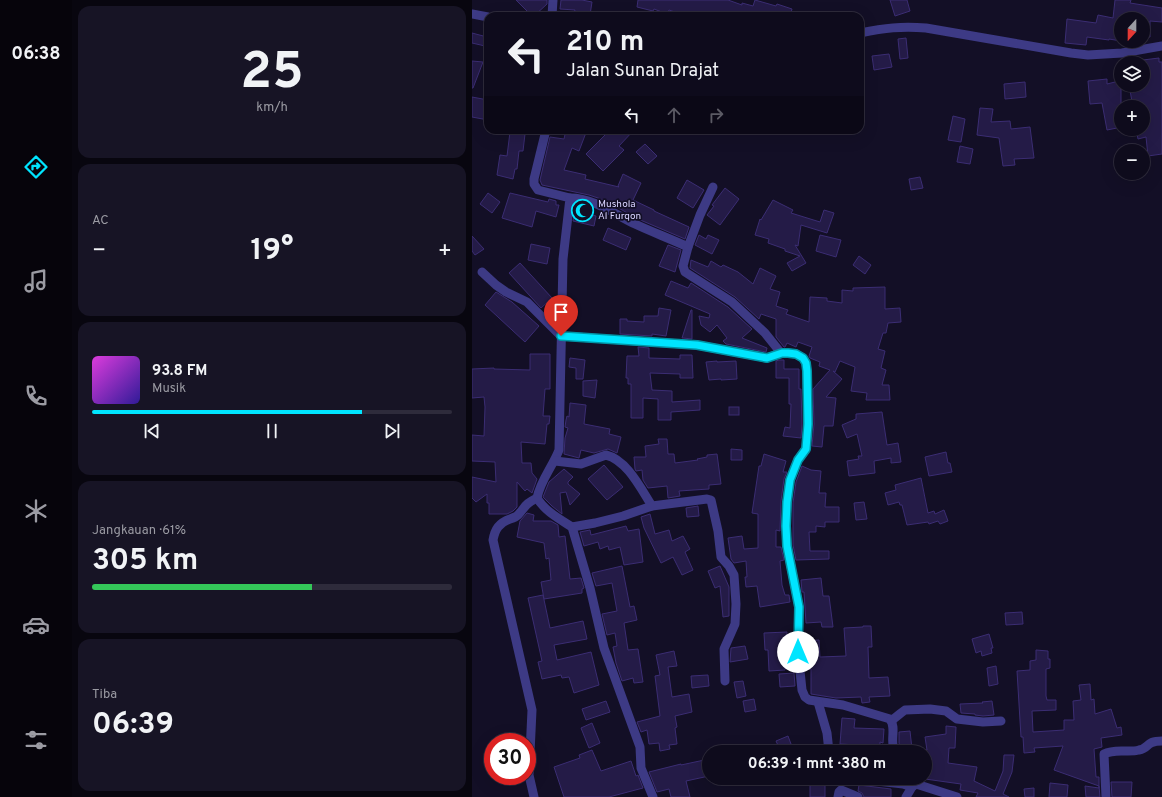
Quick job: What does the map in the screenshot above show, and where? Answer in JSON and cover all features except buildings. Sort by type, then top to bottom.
[{"type":"street","points":[[552,12],[553,0]]},
{"type":"street","points":[[472,14],[484,16]]},
{"type":"street","points":[[864,32],[891,27],[908,26],[1050,51],[1088,55],[1122,53],[1162,46]]},
{"type":"street","points":[[545,134],[534,179],[534,184],[538,190],[591,202],[635,224],[688,247]]},
{"type":"street","points":[[713,187],[700,215],[688,247],[683,266],[685,272],[732,302],[765,333],[782,353]]},
{"type":"street","points":[[570,198],[564,260],[559,450],[555,461],[538,490],[537,498],[548,512],[572,527],[590,588],[604,648],[640,747],[641,768],[653,797]]},
{"type":"street","points":[[482,272],[506,292],[527,302],[561,336],[697,345],[767,358],[782,353],[796,354],[803,358],[806,363],[807,371],[808,424],[806,449],[798,460],[790,480],[786,526],[787,546],[799,607],[798,652],[802,690],[805,697],[809,700],[843,705],[887,718],[892,721]]},
{"type":"street","points":[[555,461],[581,464],[606,455],[611,456],[628,470],[652,506]]},
{"type":"street","points":[[534,797],[529,775],[532,710],[493,540],[495,530],[498,526],[518,516],[528,502],[537,498]]},
{"type":"street","points":[[572,527],[623,516],[652,506],[707,499],[711,500],[718,530],[721,557],[729,566],[734,575],[736,604],[735,624],[724,649],[725,681]]},
{"type":"street","points":[[818,702],[827,733],[828,745]]},
{"type":"street","points":[[892,745],[892,721],[905,710],[930,709],[946,711],[957,720],[983,722],[1001,721]]},
{"type":"street","points":[[1106,797],[1104,754],[1120,751],[1141,750],[1153,741],[1162,741]]},
{"type":"street","points":[[906,797],[914,785]]},
{"type":"street","points":[[920,785],[944,795],[957,797]]},
{"type":"street","points":[[838,797],[841,790],[858,797]]},
{"type":"place","name":"Mushola Al Furqon","points":[[582,210]]},
{"type":"route","points":[[561,336],[697,345],[743,355],[767,358],[782,353],[788,353],[796,354],[803,358],[806,363],[807,371],[808,424],[806,449],[798,460],[790,480],[786,526],[787,546],[799,607],[798,652]]}]
